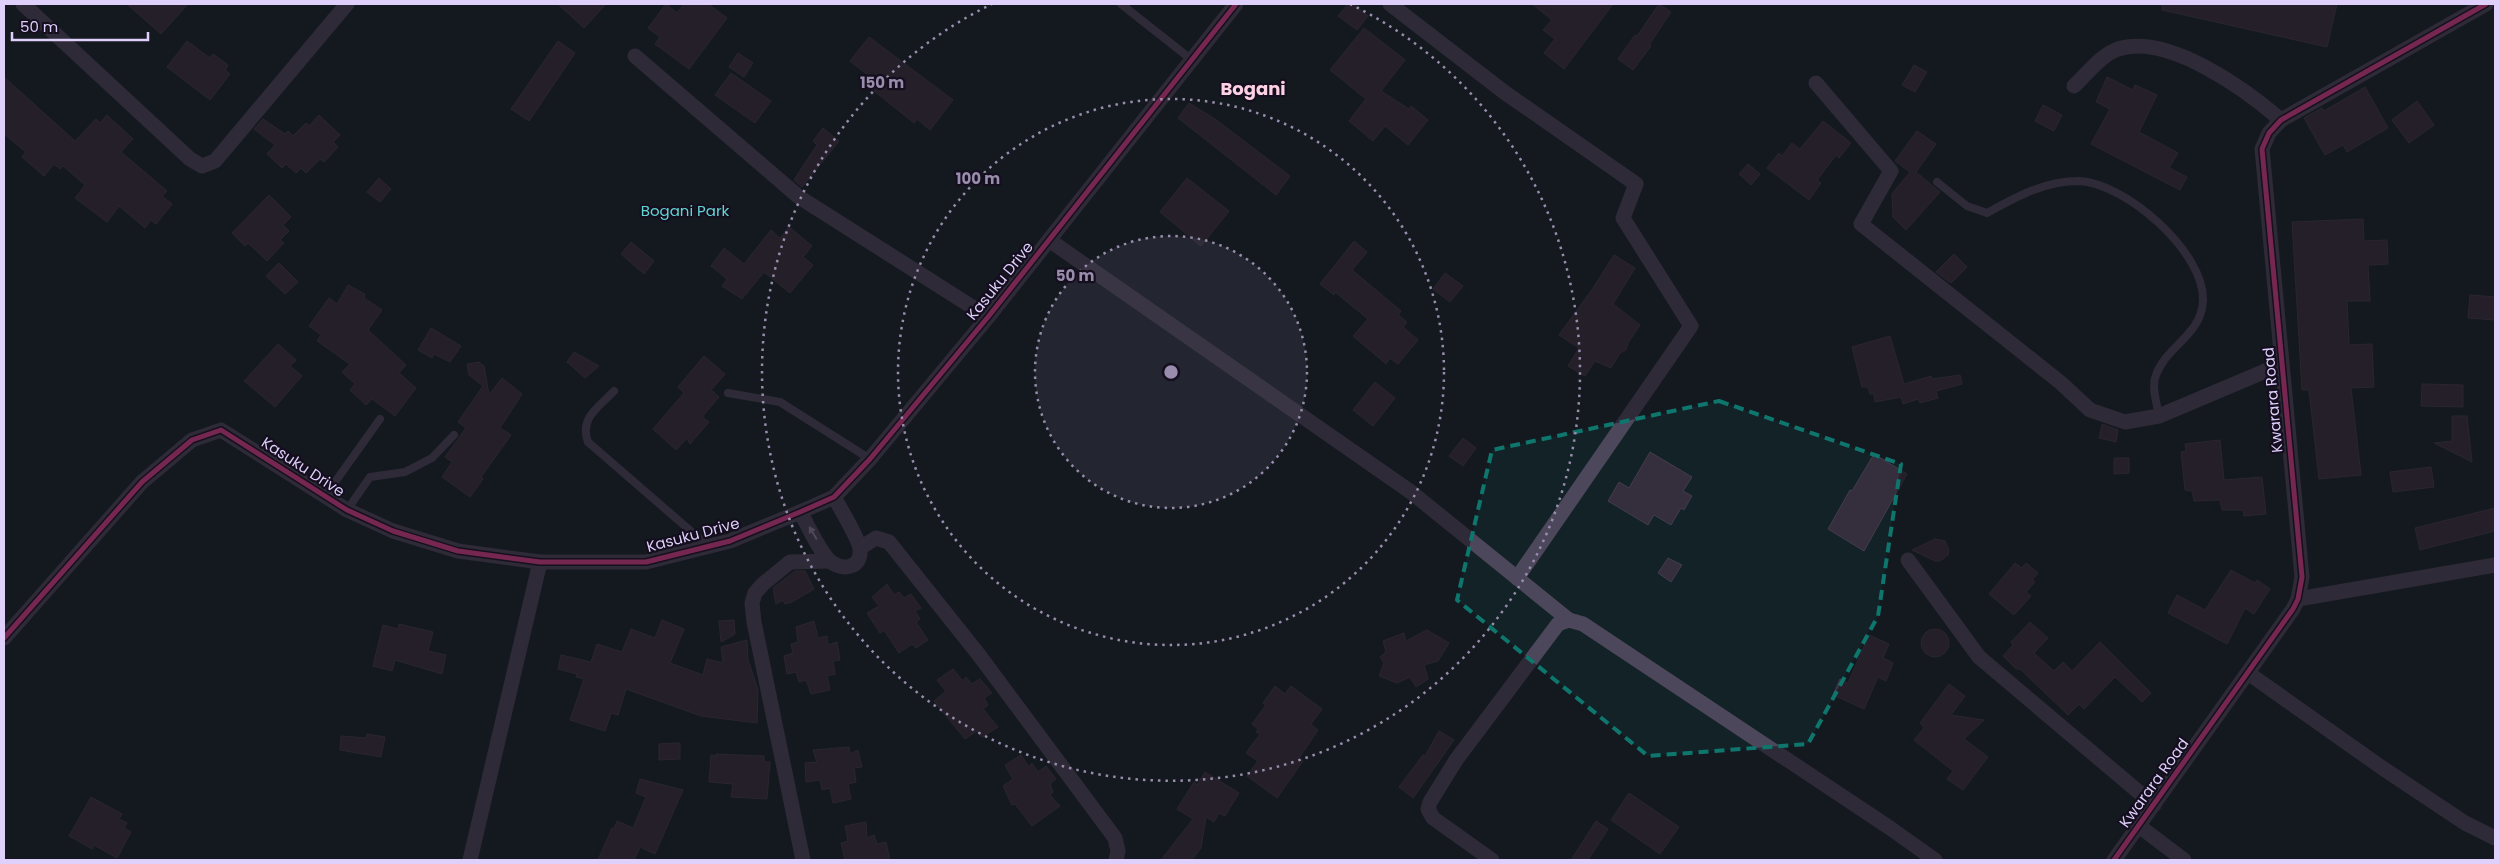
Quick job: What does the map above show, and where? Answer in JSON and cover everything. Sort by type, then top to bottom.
[{"type":"street","points":[[23,4],[190,159],[202,166],[215,161],[347,4]]},
{"type":"street","name":"Kasuku Drive","points":[[4,638],[142,482],[192,440],[208,432],[221,430],[347,510],[393,531],[458,550],[540,562],[646,562],[730,541],[834,497],[870,460],[988,317],[1236,4]]},
{"type":"street","points":[[1390,4],[1504,92],[1636,184],[1623,218],[1691,326],[1517,578]]},
{"type":"street","name":"Kwarara Road","points":[[2114,860],[2248,673],[2298,599],[2302,577],[2262,149],[2269,132],[2281,120],[2486,4]]},
{"type":"street","points":[[2074,86],[2096,64],[2116,50],[2133,46],[2155,49],[2181,57],[2220,75],[2248,92],[2281,120]]},
{"type":"street","points":[[635,56],[799,197],[988,317]]},
{"type":"street","points":[[1816,83],[1892,171],[1861,224],[2062,383],[2090,410],[2125,422],[2159,416],[2282,364]]},
{"type":"street","points":[[1049,240],[1411,492],[1569,620],[1583,624],[1890,828],[1935,860]]},
{"type":"street","points":[[800,512],[830,561],[840,567],[847,568],[854,565],[859,559],[860,548],[834,497]]},
{"type":"street","points":[[860,548],[876,538],[889,542],[979,655],[1115,838],[1118,851],[1116,860]]},
{"type":"street","points":[[1908,560],[1979,657],[2154,805]]},
{"type":"street","points":[[803,860],[754,622],[752,603],[755,593],[763,584],[790,562],[830,561]]},
{"type":"street","points":[[470,860],[540,562]]},
{"type":"street","points":[[2298,599],[2495,565]]},
{"type":"street","points":[[1492,860],[1434,818],[1428,809],[1430,802],[1456,760],[1558,624],[1569,620]]},
{"type":"street","points":[[2248,673],[2381,767],[2465,823],[2495,838]]},
{"type":"street","points":[[2139,826],[2184,860]]},
{"type":"lane","points":[[1121,4],[1192,60]]},
{"type":"lane","points":[[1937,182],[1967,206],[1987,213],[2022,193],[2052,183],[2080,181],[2110,190],[2140,207],[2167,232],[2185,254],[2197,274],[2203,298],[2200,318],[2191,333],[2164,360],[2155,376],[2159,416]]},
{"type":"lane","points":[[614,391],[588,418],[584,432],[588,442],[708,546]]},
{"type":"lane","points":[[728,392],[780,402],[870,460]]},
{"type":"lane","points":[[325,496],[380,419]]},
{"type":"lane","points":[[347,510],[370,477],[404,472],[432,458],[454,435]]},
{"type":"highlighted area","points":[[1719,401],[1901,464],[1878,616],[1808,744],[1648,756],[1457,600],[1492,450]]},
{"type":"green space","name":"Bogani Park","points":[[4,4],[2495,4],[2495,860],[4,860]]},
{"type":"building","points":[[127,4],[188,4],[161,34]]},
{"type":"building","points":[[558,4],[606,4],[584,28]]},
{"type":"building","points":[[666,4],[677,13],[684,4],[708,4],[727,18],[689,69],[655,44],[660,37],[648,28]]},
{"type":"building","points":[[1348,4],[1353,4],[1368,16],[1357,30],[1338,16]]},
{"type":"building","points":[[1532,4],[1613,4],[1564,69],[1544,53],[1555,39],[1543,30],[1552,20]]},
{"type":"building","points":[[1659,4],[1671,12],[1649,45],[1651,46],[1633,70],[1618,59]]},
{"type":"building","points":[[2162,4],[2337,4],[2327,47],[2162,10]]},
{"type":"building","points":[[1364,28],[1405,60],[1381,91],[1409,109],[1411,106],[1428,120],[1408,145],[1385,126],[1373,141],[1349,121],[1366,99],[1330,70]]},
{"type":"building","points":[[869,37],[953,100],[930,130],[917,119],[914,123],[863,82],[868,75],[850,61]]},
{"type":"building","points":[[187,41],[210,58],[213,54],[228,65],[225,70],[230,74],[210,100],[167,67]]},
{"type":"building","points":[[558,41],[575,53],[529,121],[511,109]]},
{"type":"building","points":[[738,53],[753,63],[744,77],[729,67]]},
{"type":"building","points":[[1914,65],[1927,72],[1915,92],[1902,85]]},
{"type":"building","points":[[731,73],[771,101],[755,123],[715,95]]},
{"type":"building","points":[[4,77],[75,141],[96,119],[100,123],[107,115],[133,139],[121,152],[167,191],[162,196],[172,204],[156,224],[151,220],[145,228],[119,206],[107,222],[75,198],[85,185],[63,166],[60,169],[54,164],[44,176],[22,157],[26,152],[4,134]]},
{"type":"building","points":[[2107,77],[2133,90],[2135,85],[2157,95],[2139,132],[2178,153],[2169,168],[2187,177],[2180,190],[2091,144],[2110,109],[2096,102]]},
{"type":"building","points":[[2365,87],[2388,128],[2347,152],[2343,145],[2325,155],[2304,118],[2322,108],[2324,111]]},
{"type":"building","points":[[2417,101],[2434,125],[2409,143],[2392,120]]},
{"type":"building","points":[[1189,103],[1215,119],[1290,176],[1276,195],[1178,118]]},
{"type":"building","points":[[2043,105],[2062,115],[2054,131],[2035,121]]},
{"type":"building","points":[[319,115],[340,135],[333,142],[338,147],[324,162],[320,159],[306,173],[301,168],[296,173],[286,164],[282,168],[267,154],[275,145],[254,129],[263,119],[285,134],[288,131],[293,136],[306,123],[309,126]]},
{"type":"building","points":[[1823,121],[1851,143],[1839,158],[1836,155],[1817,180],[1821,183],[1809,200],[1767,168],[1779,153],[1782,156],[1792,143],[1800,149]]},
{"type":"building","points":[[823,128],[839,141],[802,187],[794,180],[817,145],[813,141]]},
{"type":"building","points":[[1917,131],[1936,144],[1916,172],[1940,192],[1906,230],[1893,217],[1892,194],[1910,172],[1895,161]]},
{"type":"building","points":[[1748,164],[1760,174],[1751,185],[1739,174]]},
{"type":"building","points":[[379,178],[391,189],[380,202],[367,192]]},
{"type":"building","points":[[1187,178],[1229,211],[1201,246],[1160,212]]},
{"type":"building","points":[[269,195],[291,217],[283,225],[289,231],[280,240],[284,243],[267,261],[248,243],[245,246],[232,233]]},
{"type":"building","points":[[2363,219],[2364,241],[2387,240],[2388,264],[2368,265],[2370,301],[2347,301],[2349,345],[2372,344],[2374,387],[2351,388],[2361,475],[2319,479],[2309,390],[2302,390],[2292,222]]},
{"type":"building","points":[[789,227],[812,246],[803,257],[813,265],[790,293],[764,272],[742,299],[722,286],[727,279],[711,266],[724,248],[744,264],[771,230],[780,238]]},
{"type":"building","points":[[1354,241],[1367,252],[1352,270],[1401,311],[1398,315],[1407,322],[1403,327],[1418,340],[1398,364],[1390,358],[1386,364],[1353,336],[1368,319],[1335,292],[1334,295],[1320,284]]},
{"type":"building","points":[[631,242],[654,261],[644,274],[621,254]]},
{"type":"building","points":[[1954,254],[1967,267],[1951,283],[1936,272]]},
{"type":"building","points":[[1614,255],[1635,268],[1613,304],[1640,325],[1628,343],[1626,350],[1620,353],[1611,368],[1595,361],[1585,376],[1568,366],[1579,348],[1559,335]]},
{"type":"building","points":[[279,263],[298,282],[285,294],[266,276]]},
{"type":"building","points":[[1445,273],[1463,286],[1450,302],[1433,289]]},
{"type":"building","points":[[348,285],[365,294],[364,298],[382,310],[368,330],[406,365],[399,373],[416,388],[395,416],[372,399],[366,405],[350,390],[355,384],[342,372],[350,364],[317,341],[321,335],[309,326],[329,298],[337,304]]},
{"type":"building","points":[[2470,295],[2495,297],[2495,320],[2468,318]]},
{"type":"building","points":[[431,328],[461,346],[450,362],[434,354],[432,358],[418,350]]},
{"type":"building","points":[[1890,336],[1904,384],[1931,376],[1932,379],[1960,375],[1962,384],[1936,391],[1938,398],[1920,403],[1918,399],[1903,404],[1901,397],[1875,402],[1874,394],[1870,394],[1868,387],[1862,387],[1852,347]]},
{"type":"building","points":[[278,344],[296,360],[290,366],[302,376],[275,407],[244,381]]},
{"type":"building","points":[[574,352],[599,366],[585,378],[567,362]]},
{"type":"building","points":[[704,356],[725,374],[711,390],[719,397],[702,417],[709,422],[690,444],[687,438],[676,450],[653,429],[684,393],[678,387]]},
{"type":"building","points":[[479,362],[484,366],[489,395],[502,378],[522,394],[500,428],[511,435],[481,477],[483,479],[470,497],[442,477],[452,462],[445,457],[466,428],[458,422],[483,386],[469,375],[467,364]]},
{"type":"building","points":[[1375,382],[1395,398],[1373,426],[1353,410]]},
{"type":"building","points":[[2422,384],[2463,385],[2463,407],[2421,406]]},
{"type":"building","points":[[2452,416],[2467,416],[2472,462],[2434,443],[2452,441]]},
{"type":"building","points":[[2102,424],[2118,430],[2116,442],[2099,438]]},
{"type":"building","points":[[1463,438],[1476,448],[1463,466],[1449,456]]},
{"type":"building","points":[[2220,440],[2224,480],[2262,477],[2266,514],[2244,516],[2243,510],[2222,510],[2220,500],[2194,501],[2192,491],[2185,490],[2181,452],[2186,451],[2185,444]]},
{"type":"building","points":[[1650,452],[1692,477],[1683,491],[1692,496],[1684,510],[1681,508],[1671,525],[1654,515],[1648,525],[1608,501],[1619,482],[1629,488]]},
{"type":"building","points":[[1874,454],[1907,474],[1864,551],[1828,529],[1850,490],[1852,491]]},
{"type":"building","points":[[2114,458],[2129,458],[2129,473],[2114,474]]},
{"type":"building","points":[[2431,467],[2434,487],[2393,492],[2390,472]]},
{"type":"building","points":[[2495,508],[2495,531],[2420,550],[2415,528]]},
{"type":"building","points":[[1935,539],[1945,541],[1949,550],[1948,555],[1940,561],[1935,561],[1912,550]]},
{"type":"building","points":[[1668,558],[1682,565],[1671,582],[1658,573]]},
{"type":"building","points":[[2015,563],[2022,568],[2026,563],[2038,573],[2032,580],[2035,582],[2026,592],[2031,596],[2014,615],[1989,594]]},
{"type":"building","points":[[2231,570],[2255,583],[2257,580],[2270,589],[2254,614],[2245,608],[2227,644],[2168,613],[2177,595],[2205,610]]},
{"type":"building","points":[[795,571],[805,571],[814,589],[792,602],[785,604],[783,600],[776,604],[773,588]]},
{"type":"building","points":[[887,584],[894,595],[899,592],[904,598],[911,594],[921,608],[915,611],[920,619],[916,622],[928,640],[916,648],[912,644],[899,653],[884,630],[880,633],[867,613],[879,606],[872,597]]},
{"type":"building","points":[[662,620],[684,629],[670,663],[703,675],[707,659],[723,663],[721,647],[747,640],[748,660],[758,690],[757,723],[701,716],[626,689],[618,715],[611,713],[605,731],[570,720],[584,679],[576,677],[577,674],[558,669],[561,655],[591,662],[597,644],[622,652],[631,629],[655,638]]},
{"type":"building","points":[[734,620],[735,634],[721,642],[719,621]]},
{"type":"building","points":[[814,621],[818,638],[827,636],[828,645],[837,642],[840,660],[833,661],[835,674],[827,676],[830,690],[811,694],[806,680],[799,682],[796,672],[787,674],[784,656],[793,653],[791,644],[798,642],[796,627]]},
{"type":"building","points":[[2030,622],[2048,638],[2034,653],[2054,671],[2063,662],[2072,671],[2100,642],[2151,693],[2142,702],[2115,677],[2084,709],[2079,704],[2068,715],[2020,669],[2016,669],[2003,656],[2013,645],[2011,642]]},
{"type":"building","points":[[399,624],[433,632],[428,651],[446,655],[442,674],[395,660],[392,671],[373,666],[383,625],[398,629]]},
{"type":"building","points":[[1935,629],[1945,633],[1949,643],[1945,653],[1935,657],[1925,653],[1921,643],[1925,633]]},
{"type":"building","points":[[1427,630],[1449,643],[1438,661],[1424,665],[1428,679],[1416,687],[1410,677],[1397,683],[1379,676],[1384,663],[1380,657],[1386,652],[1383,641],[1404,633],[1406,641]]},
{"type":"building","points":[[1869,635],[1889,644],[1883,658],[1893,663],[1886,681],[1878,677],[1864,709],[1833,695],[1840,679],[1848,683]]},
{"type":"building","points":[[953,669],[963,681],[966,677],[972,684],[980,679],[992,693],[984,698],[988,705],[983,709],[998,727],[982,737],[977,731],[965,739],[934,701],[946,691],[937,680]]},
{"type":"building","points":[[1949,684],[1965,696],[1951,715],[1984,720],[1964,739],[1988,757],[1963,790],[1947,779],[1953,771],[1914,740],[1924,728],[1920,723]]},
{"type":"building","points":[[1275,686],[1285,694],[1291,686],[1322,709],[1311,724],[1318,730],[1299,758],[1303,761],[1277,798],[1247,776],[1258,761],[1246,753],[1260,734],[1256,732],[1258,729],[1252,724],[1266,705],[1263,703]]},
{"type":"building","points":[[1439,731],[1454,740],[1413,798],[1399,787],[1423,755],[1425,756]]},
{"type":"building","points":[[367,734],[385,737],[381,757],[340,750],[341,736],[366,738]]},
{"type":"building","points":[[680,743],[680,759],[659,760],[659,744]]},
{"type":"building","points":[[849,747],[850,754],[858,750],[862,767],[854,768],[856,782],[848,784],[851,799],[833,803],[830,788],[822,790],[820,780],[806,782],[805,763],[817,762],[813,750]]},
{"type":"building","points":[[716,754],[764,756],[764,762],[770,762],[767,799],[731,797],[733,784],[709,782],[711,755],[716,756]]},
{"type":"building","points":[[1021,755],[1029,767],[1032,763],[1038,772],[1046,766],[1056,779],[1050,784],[1053,792],[1050,795],[1060,806],[1032,826],[1015,804],[1012,805],[1003,786],[1013,779],[1005,765]]},
{"type":"building","points":[[1205,772],[1239,793],[1225,816],[1219,813],[1214,822],[1206,817],[1201,848],[1192,860],[1161,860],[1193,819],[1177,809],[1194,782],[1197,785]]},
{"type":"building","points":[[640,779],[683,790],[655,854],[640,847],[634,860],[598,860],[617,821],[633,828],[646,797],[636,793]]},
{"type":"building","points":[[1629,793],[1679,827],[1660,854],[1611,820]]},
{"type":"building","points":[[91,797],[122,814],[119,819],[127,823],[124,828],[131,832],[117,858],[94,845],[92,849],[69,836]]},
{"type":"building","points":[[1596,821],[1608,829],[1588,860],[1571,860]]},
{"type":"building","points":[[866,822],[867,838],[874,835],[877,844],[886,842],[890,860],[845,860],[841,843],[848,841],[845,826]]},
{"type":"cycle path","points":[[4,638],[142,482],[192,440],[221,430],[347,510],[393,531],[458,551],[540,562],[646,562],[730,541],[834,497],[870,459],[988,317],[1236,4]]},
{"type":"cycle path","points":[[2114,860],[2293,609],[2298,599],[2302,577],[2262,149],[2269,133],[2281,120],[2486,4]]},
{"type":"district","name":"Bogani","points":[[1253,89]]}]
